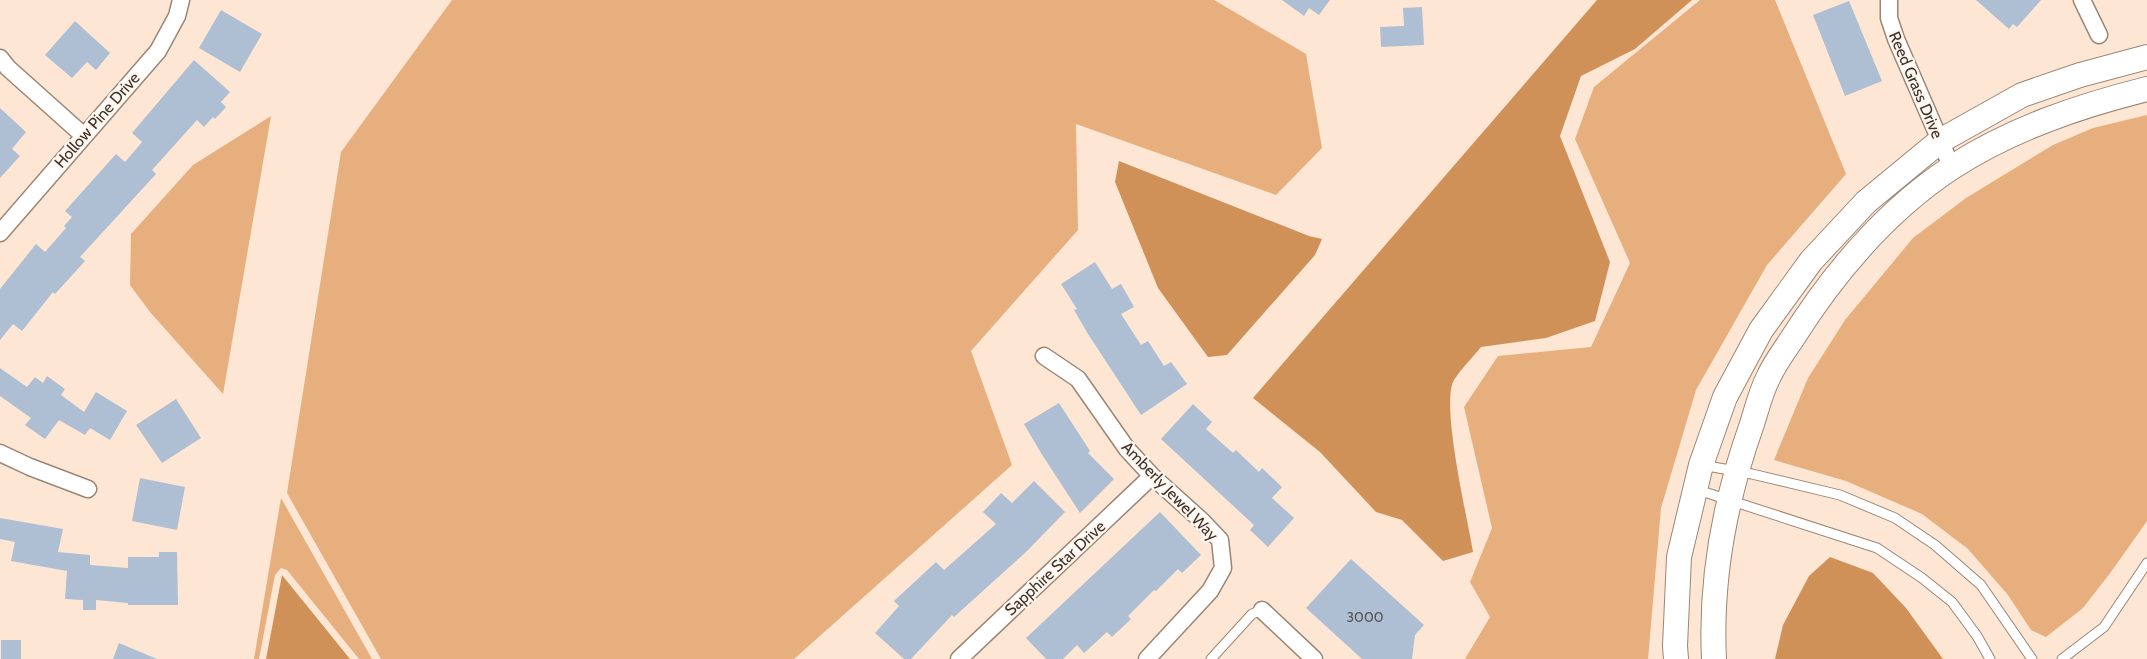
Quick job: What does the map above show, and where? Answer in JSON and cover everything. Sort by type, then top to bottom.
[{"type":"street","name":"Hollow Pine Drive","points":[[0,233],[158,51],[177,16],[181,0]]},
{"type":"street","name":"Reed Grass Drive","points":[[1889,0],[1889,18],[1896,39],[1952,168]]},
{"type":"street","points":[[2082,0],[2099,35]]},
{"type":"street","points":[[1676,659],[1679,557],[1700,465],[1725,396],[1747,355],[1761,330],[1811,262],[1866,202],[1940,141],[2022,95],[2080,75],[2147,57]]},
{"type":"street","points":[[0,58],[8,68],[84,136]]},
{"type":"street","points":[[1714,659],[1716,568],[1735,471],[1768,377],[1813,306],[1859,250],[1907,202],[1952,168],[2017,131],[2102,100],[2147,89]]},
{"type":"street","name":"Amberly Jewel Way","points":[[1044,356],[1078,379],[1127,449],[1152,476],[1202,520],[1220,540],[1223,568],[1210,592],[1148,659]]},
{"type":"street","points":[[0,453],[30,467],[88,489]]},
{"type":"street","name":"Sapphire Star Drive","points":[[959,659],[1152,476]]},
{"type":"street","points":[[1262,610],[1314,659]]},
{"type":"lane","points":[[1700,465],[1840,495],[1895,518],[1935,545],[1981,585],[2032,659]]},
{"type":"lane","points":[[1695,489],[1877,548],[1922,578],[1952,602],[1977,636],[1990,659]]},
{"type":"lane","points":[[2062,659],[2104,627],[2147,563]]},
{"type":"lane","points":[[1211,659],[1252,614],[1262,610]]},
{"type":"shaded area","points":[[452,0],[1214,0],[1306,54],[1322,148],[1276,195],[1076,124],[1078,230],[971,351],[1012,465],[794,659],[381,659],[287,493],[341,152]]},
{"type":"shaded area","points":[[1597,0],[1692,0],[1635,49],[1581,76],[1560,136],[1610,262],[1595,321],[1546,338],[1481,347],[1454,380],[1450,412],[1456,463],[1473,552],[1443,561],[1402,520],[1376,512],[1320,452],[1253,398]]},
{"type":"shaded area","points":[[1700,0],[1775,0],[1846,174],[1767,265],[1696,390],[1661,508],[1648,659],[1465,659],[1490,617],[1470,582],[1492,528],[1464,407],[1498,356],[1591,347],[1630,263],[1575,139],[1594,87]]},
{"type":"shaded area","points":[[2147,115],[2147,521],[2083,608],[2046,637],[2031,630],[2008,595],[1968,549],[1922,514],[1846,481],[1774,460],[1808,378],[1845,320],[1913,238],[1966,198],[2053,145],[2093,128]]},
{"type":"shaded area","points":[[271,116],[223,394],[150,312],[130,285],[131,234],[193,165]]},
{"type":"shaded area","points":[[1119,161],[1309,236],[1322,239],[1315,255],[1227,355],[1208,357],[1158,288],[1115,182]]},
{"type":"shaded area","points":[[281,498],[372,659],[359,659],[287,570],[281,568],[275,575],[259,659],[254,659]]},
{"type":"shaded area","points":[[1830,557],[1873,573],[1906,608],[1943,659],[1775,659],[1783,625],[1809,576]]},
{"type":"shaded area","points":[[282,575],[350,659],[266,659]]},
{"type":"building","points":[[1282,0],[1330,0],[1319,15],[1309,8],[1304,16]]},
{"type":"building","points":[[1976,0],[2041,0],[2017,27],[2013,24],[2009,29]]},
{"type":"building","points":[[1849,1],[1882,81],[1845,96],[1813,15]]},
{"type":"building","points":[[1422,7],[1424,45],[1381,47],[1380,27],[1404,26],[1403,8]]},
{"type":"building","points":[[221,10],[262,34],[240,72],[199,48]]},
{"type":"building","points":[[75,21],[110,53],[96,70],[87,62],[72,78],[45,55]]},
{"type":"building","points":[[194,60],[230,92],[221,102],[226,107],[204,127],[197,120],[152,170],[156,174],[80,257],[85,261],[55,294],[53,292],[22,331],[13,324],[0,340],[0,289],[36,244],[45,252],[66,228],[64,226],[72,217],[65,211],[116,154],[125,162],[142,142],[132,133]]},
{"type":"building","points":[[0,108],[26,132],[12,149],[20,156],[0,178]]},
{"type":"building","points":[[1095,262],[1112,289],[1121,284],[1134,307],[1121,314],[1141,345],[1148,341],[1164,366],[1171,362],[1187,384],[1141,415],[1088,334],[1074,310],[1077,309],[1061,284]]},
{"type":"building","points":[[0,368],[27,387],[35,377],[43,383],[47,376],[65,389],[61,395],[84,412],[96,392],[127,411],[110,440],[90,428],[85,435],[59,420],[45,439],[25,425],[31,418],[0,396]]},
{"type":"building","points":[[176,399],[201,438],[162,463],[136,425]]},
{"type":"building","points":[[1059,403],[1090,451],[1088,453],[1114,479],[1080,513],[1024,424]]},
{"type":"building","points":[[1193,404],[1212,422],[1206,429],[1233,453],[1236,450],[1259,472],[1262,468],[1282,487],[1272,498],[1294,518],[1268,547],[1250,530],[1254,525],[1161,439]]},
{"type":"building","points":[[140,478],[185,487],[177,530],[132,521]]},
{"type":"building","points":[[1034,481],[1065,512],[1025,553],[954,617],[952,615],[911,659],[904,659],[875,633],[899,606],[894,601],[936,562],[944,570],[996,524],[983,512],[1001,493],[1012,503]]},
{"type":"building","points":[[1160,512],[1201,555],[1182,573],[1178,569],[1156,591],[1154,590],[1128,616],[1131,619],[1112,637],[1107,632],[1084,653],[1077,645],[1063,659],[1046,659],[1026,638]]},
{"type":"building","points":[[0,518],[63,529],[58,552],[90,555],[90,565],[128,568],[128,557],[159,557],[159,552],[177,552],[178,605],[128,605],[128,603],[96,600],[96,610],[83,610],[83,600],[65,599],[67,571],[11,561],[15,542],[0,539]]},
{"type":"building","points":[[1351,559],[1424,625],[1415,635],[1412,659],[1362,659],[1306,608]]},
{"type":"building","points":[[1,640],[21,640],[21,659],[1,659]]},
{"type":"building","points":[[119,643],[157,659],[113,659]]}]
